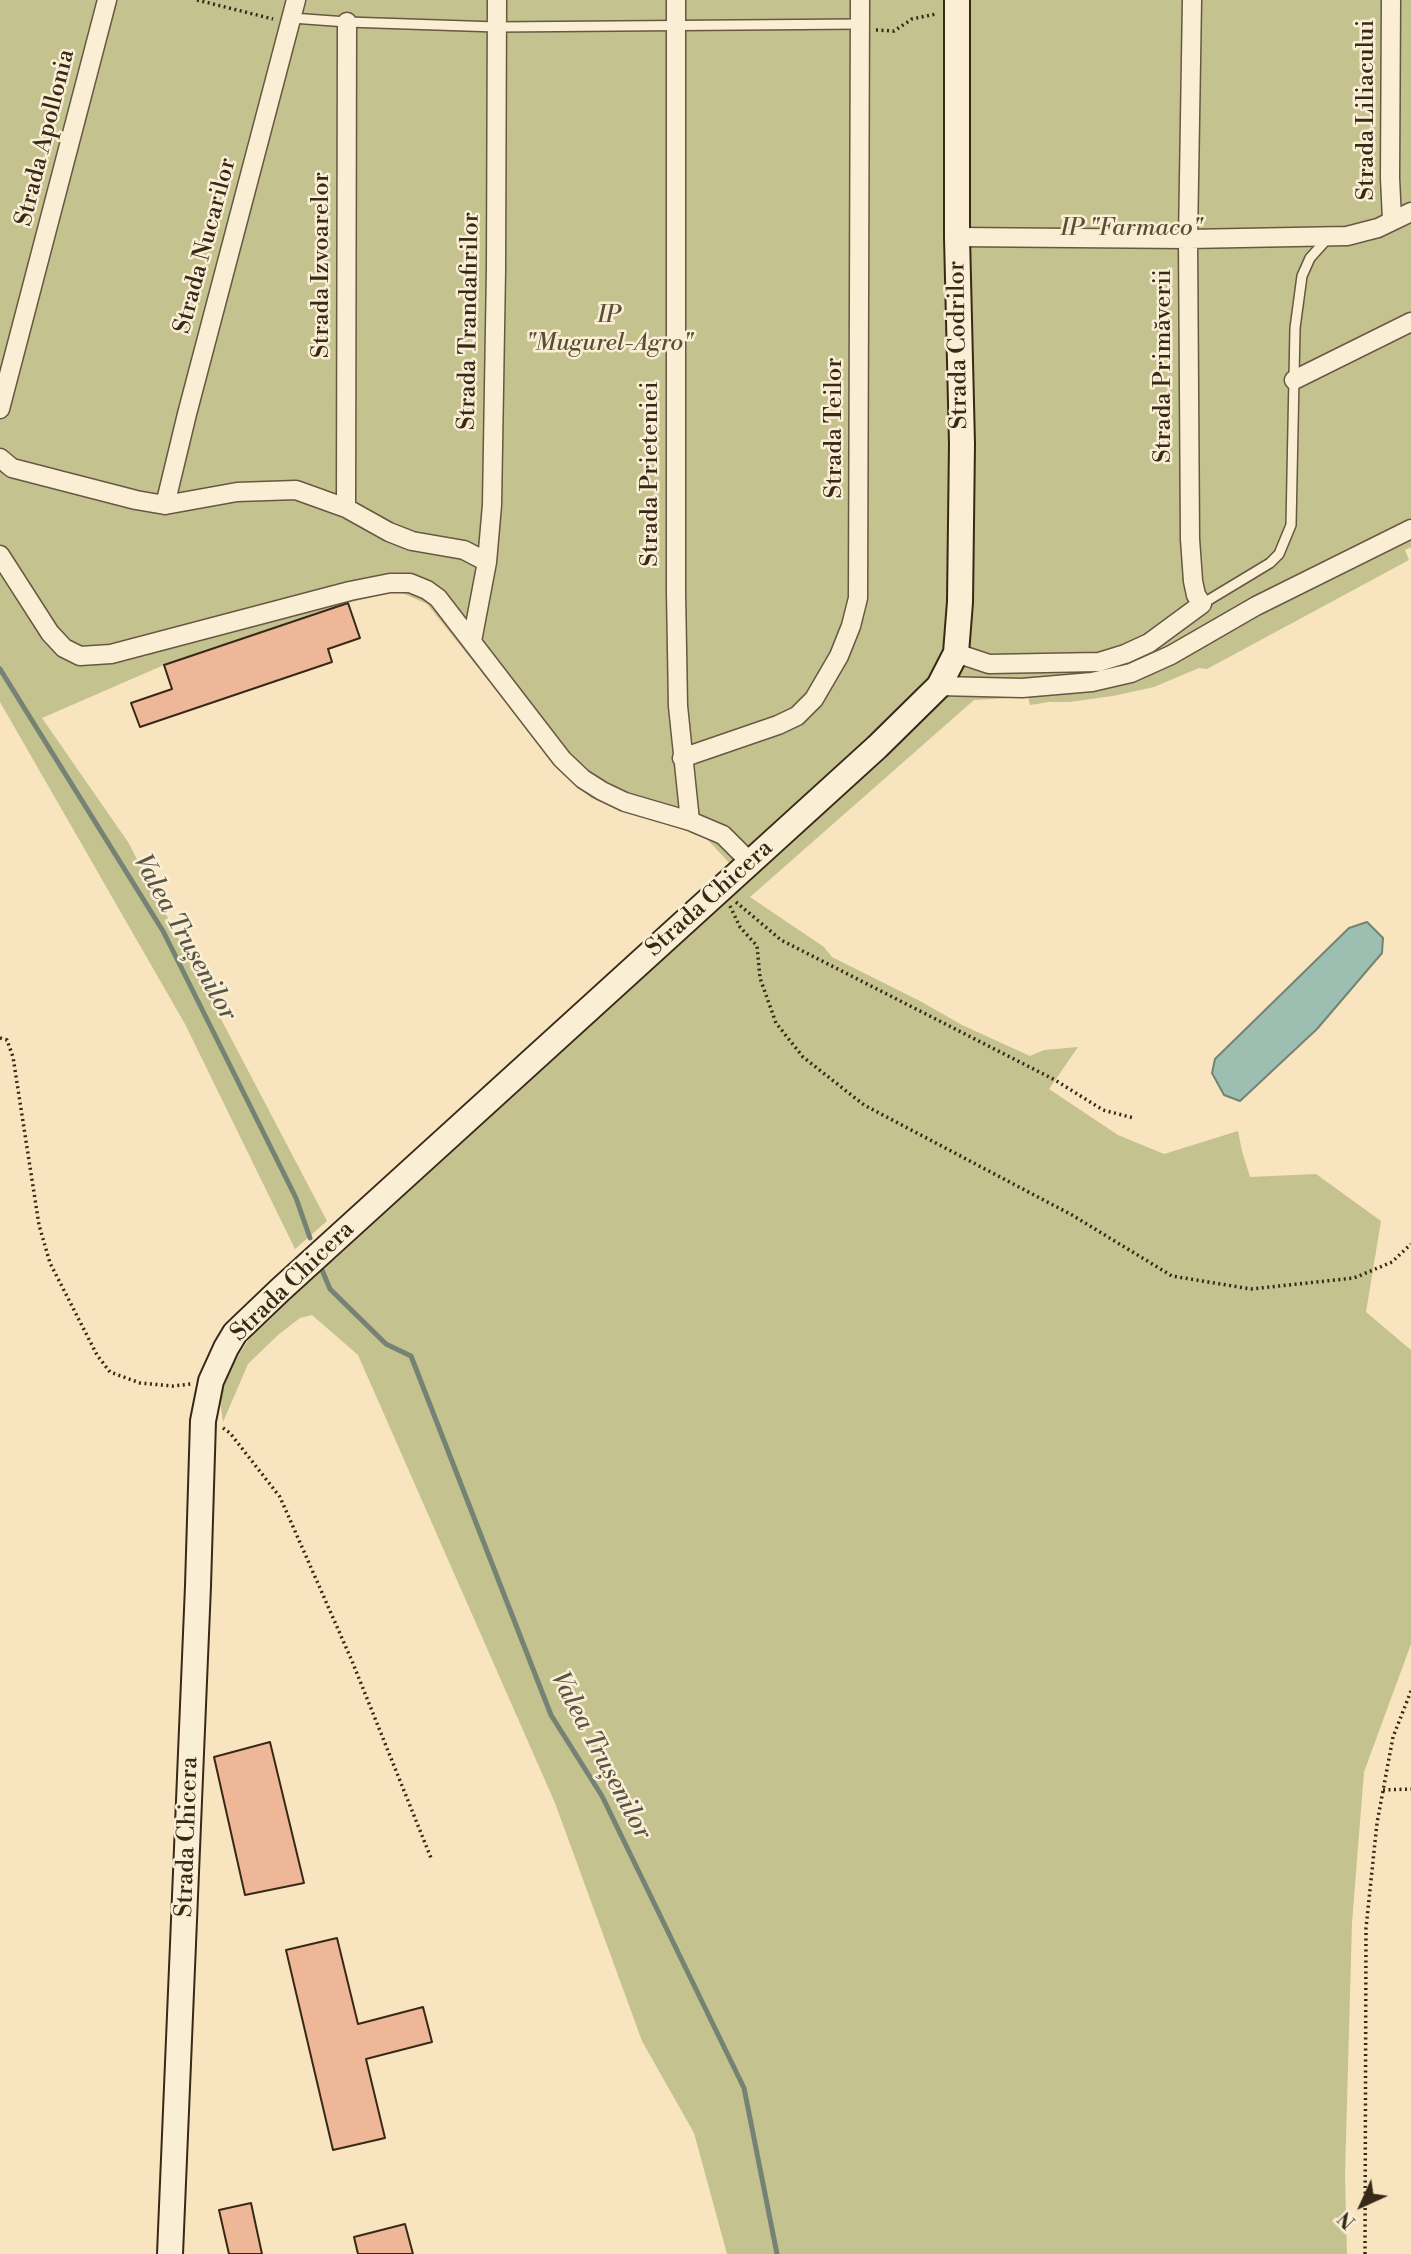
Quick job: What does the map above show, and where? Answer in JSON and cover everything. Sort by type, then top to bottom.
[{"type":"street","name":"Strada Apollonia","points":[[0,409],[107,0]]},
{"type":"street","name":"Strada Trandafirilor","points":[[472,641],[486,562],[492,491],[497,0]]},
{"type":"street","name":"Strada Prieteniei","points":[[676,0],[676,592],[678,706],[690,821]]},
{"type":"street","name":"Strada Teilor","points":[[682,758],[797,716],[814,699],[839,656],[858,598],[860,0]]},
{"type":"street","name":"Strada Codrilor","points":[[939,686],[956,653],[960,602],[962,444],[957,237],[957,0]]},
{"type":"street","name":"Strada Primăverii","points":[[1192,0],[1188,239],[1190,539],[1193,581],[1196,595],[1202,604]]},
{"type":"street","name":"Strada Liliacului","points":[[1391,0],[1392,220]]},
{"type":"street","name":"Strada Nucarilor","points":[[165,505],[294,9]]},
{"type":"street","name":"Strada Izvoarelor","points":[[346,22],[346,508]]},
{"type":"street","points":[[957,237],[1188,239],[1347,236],[1378,228],[1411,212]]},
{"type":"street","points":[[1294,380],[1411,322]]},
{"type":"street","points":[[0,458],[12,468],[165,505],[237,492],[296,491],[346,508],[389,532],[412,541],[464,550],[486,562]]},
{"type":"street","points":[[939,686],[1022,688],[1092,682],[1131,673],[1171,655],[1256,606],[1411,529]]},
{"type":"street","points":[[0,555],[50,633],[64,648],[80,656],[111,654],[350,590],[390,583],[410,583],[428,590],[438,598],[562,759],[583,779],[625,802],[690,821],[723,835],[750,862]]},
{"type":"street","points":[[956,653],[989,664],[1099,662],[1149,643],[1202,604]]},
{"type":"street","name":"Strada Chicera","points":[[170,2254],[204,1417],[211,1381],[226,1348],[235,1333],[262,1307],[877,747],[939,686]]},
{"type":"lane","points":[[294,9],[346,22],[497,27],[860,24]]},
{"type":"lane","points":[[1202,604],[1270,563],[1279,554],[1287,538],[1292,512],[1295,328],[1302,276],[1310,258],[1329,236]]},
{"type":"path","points":[[197,0],[284,21],[294,9]]},
{"type":"path","points":[[860,24],[869,29],[894,31],[912,19],[936,14],[948,29],[957,31]]},
{"type":"path","points":[[722,888],[740,927],[757,946],[760,978],[776,1023],[803,1057],[863,1105],[1072,1215],[1172,1276],[1251,1289],[1354,1278],[1392,1262],[1411,1244]]},
{"type":"path","points":[[722,888],[781,940],[1055,1080],[1103,1110],[1134,1118]]},
{"type":"path","points":[[0,1038],[8,1040],[12,1057],[39,1225],[46,1250],[97,1355],[110,1372],[140,1383],[173,1386],[211,1381]]},
{"type":"path","points":[[204,1417],[230,1433],[280,1497],[352,1661],[430,1858]]},
{"type":"path","points":[[1366,2254],[1366,1928],[1377,1823],[1393,1737],[1411,1690]]},
{"type":"path","points":[[1383,1790],[1411,1789]]},
{"type":"green space","points":[[0,0],[1411,0],[1411,547],[1405,550],[1409,560],[1207,669],[1199,668],[1154,687],[1113,696],[1030,705],[1028,697],[974,700],[750,897],[824,947],[832,957],[962,1025],[1030,1056],[1044,1050],[1078,1047],[1049,1089],[1118,1135],[1164,1154],[1238,1131],[1250,1177],[1316,1174],[1381,1221],[1366,1312],[1411,1350],[1411,1644],[1364,1772],[1352,1923],[1345,2175],[1347,2254],[727,2254],[694,2133],[642,2041],[555,1803],[358,1355],[312,1315],[300,1318],[248,1364],[223,1422],[220,1399],[230,1368],[265,1315],[336,1258],[632,988],[745,880],[706,838],[591,798],[564,775],[427,604],[398,591],[347,603],[164,665],[42,718],[128,842],[327,1221],[295,1249],[185,1024],[0,702]]},
{"type":"shaded area","points":[[1367,922],[1383,938],[1382,953],[1317,1029],[1240,1101],[1224,1095],[1212,1073],[1215,1059],[1349,928]]},
{"type":"building","points":[[348,603],[360,638],[328,649],[332,662],[140,727],[131,703],[172,689],[164,665]]},
{"type":"building","points":[[270,1742],[304,1883],[245,1895],[214,1757]]},
{"type":"building","points":[[337,1938],[358,2024],[423,2007],[432,2042],[366,2059],[385,2138],[333,2150],[286,1950]]},
{"type":"building","points":[[251,2203],[262,2254],[229,2254],[219,2210]]},
{"type":"building","points":[[405,2224],[413,2254],[358,2254],[354,2237]]},
{"type":"waterway","name":"Valea Trușenilor","points":[[0,669],[163,931],[296,1198],[310,1238]]},
{"type":"waterway","name":"Valea Trușenilor","points":[[322,1270],[330,1289],[386,1344],[411,1356],[551,1715],[602,1796],[744,2088],[777,2254]]},
{"type":"park label","name":"IP \"Farmaco\"","points":[[1131,229]]},
{"type":"park label","name":"IP \"Mugurel-Agro\"","points":[[609,330]]}]
